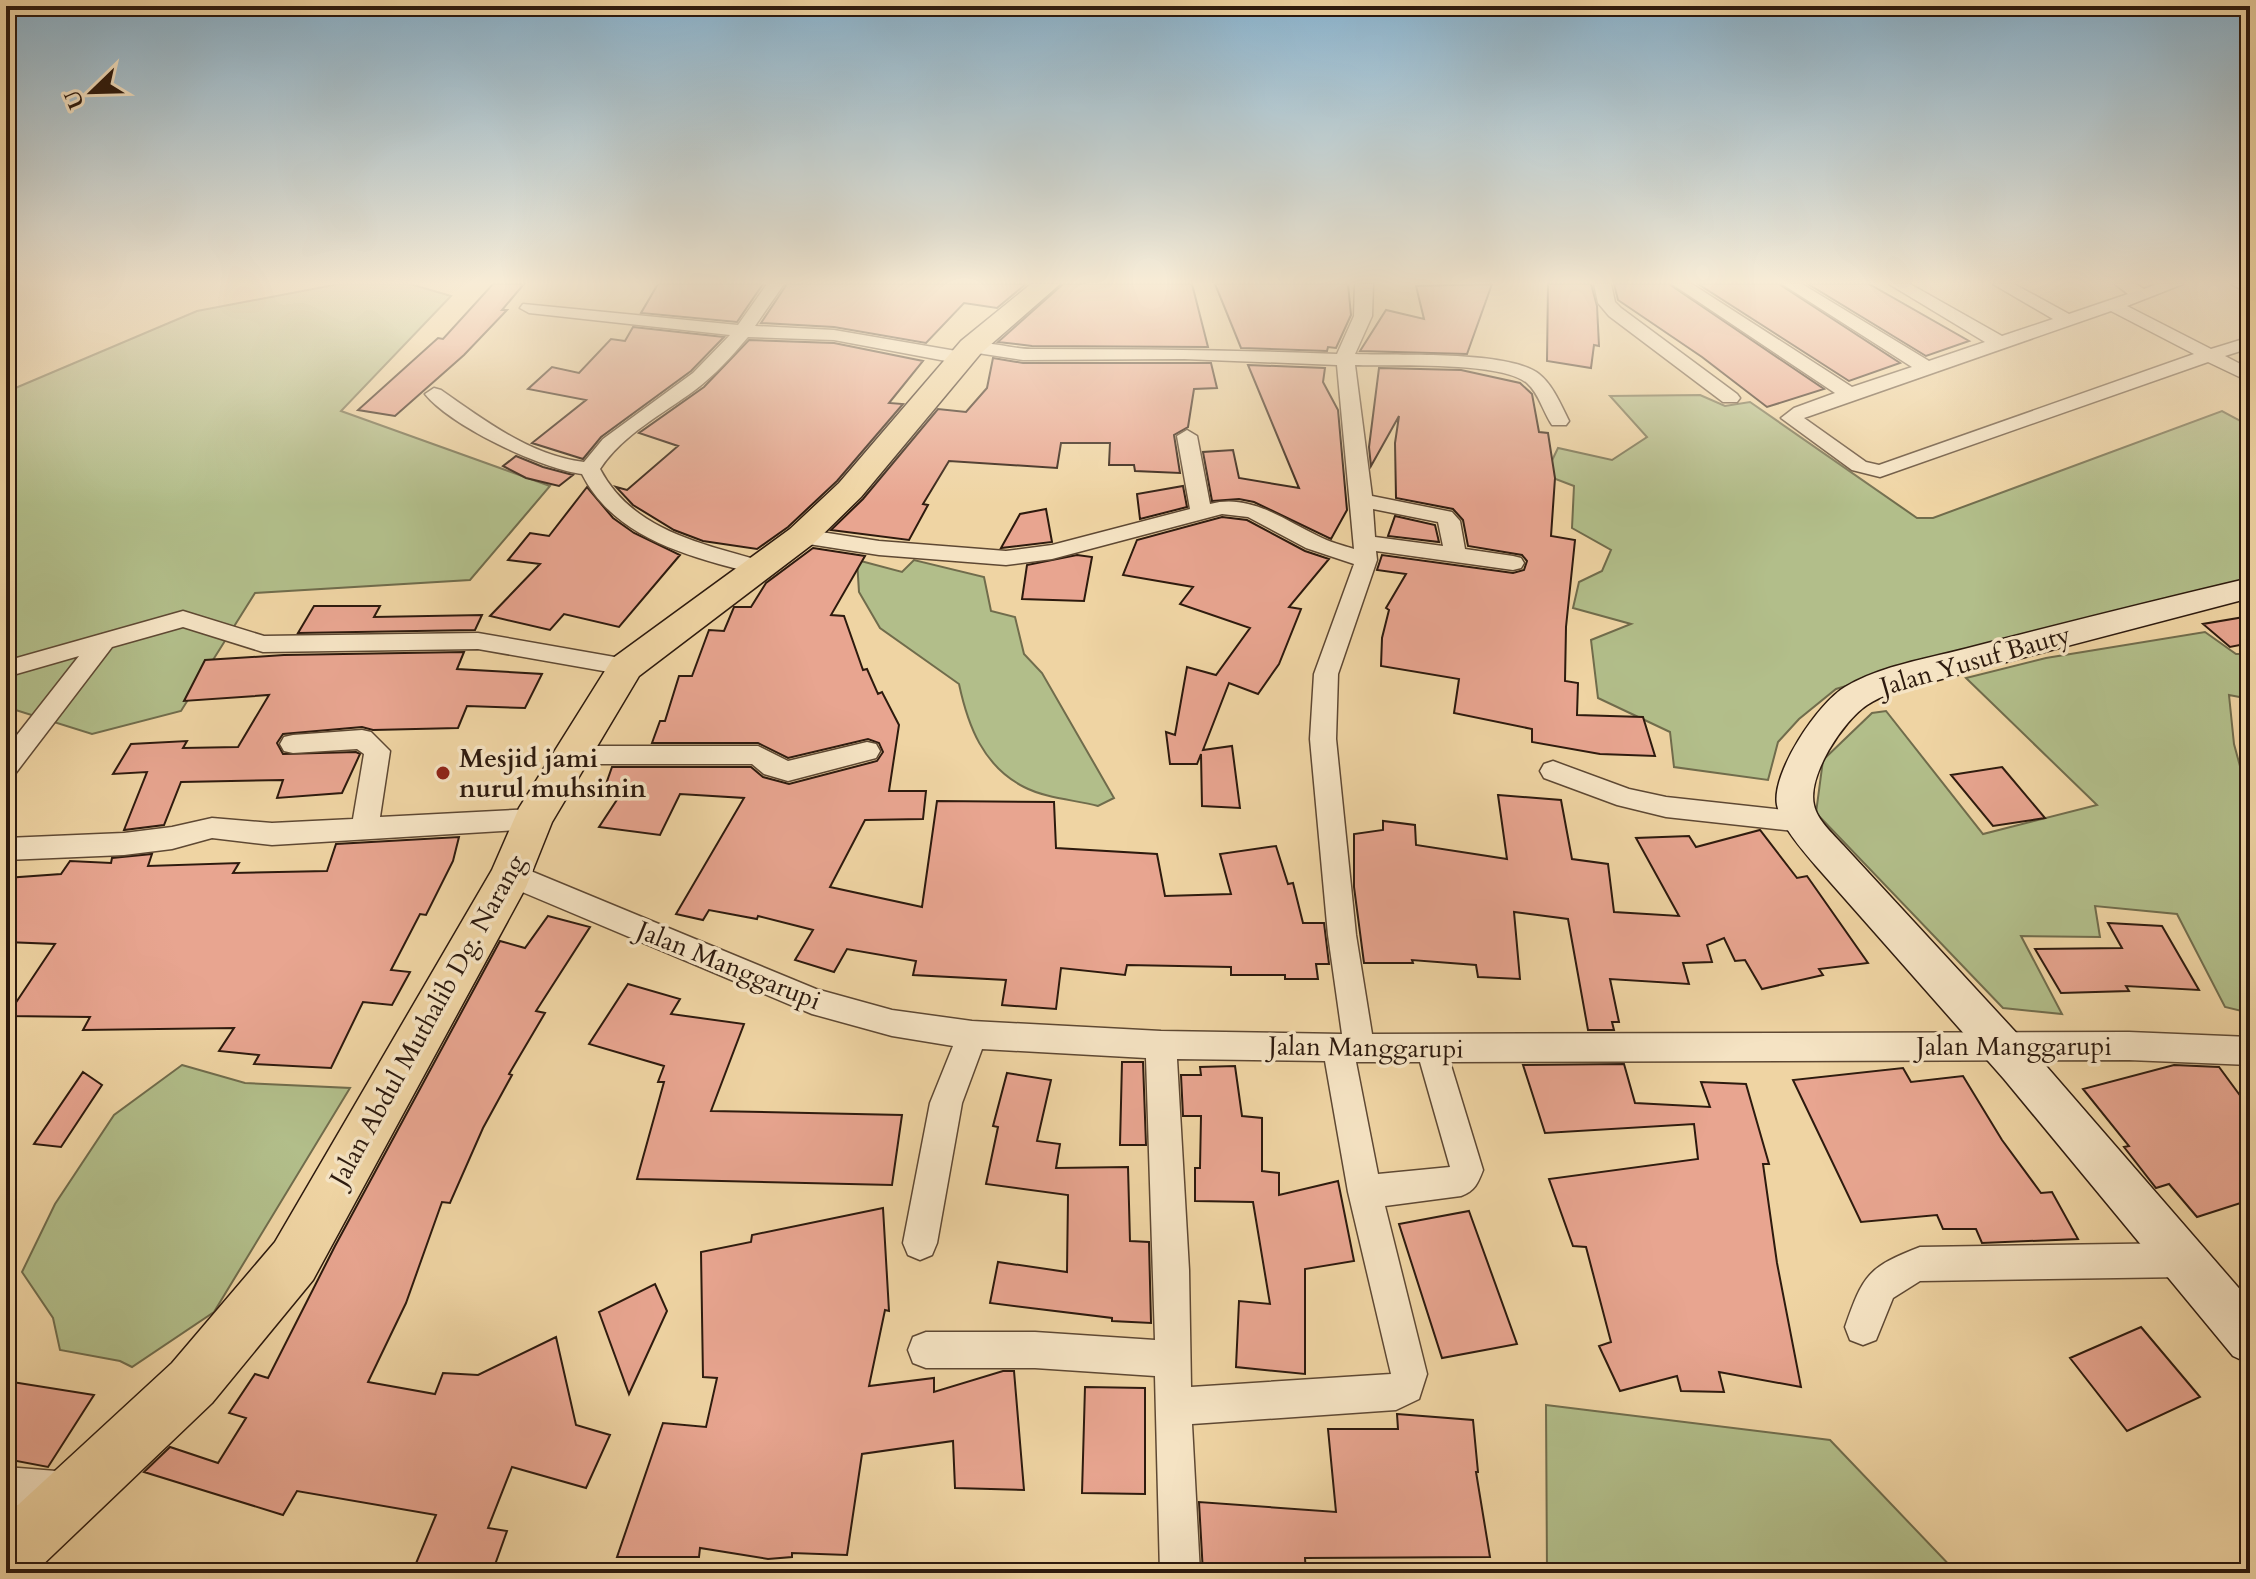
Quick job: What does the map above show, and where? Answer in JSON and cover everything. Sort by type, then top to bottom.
[{"type":"main road","name":"Jalan Abdul Muthalib Dg. Narang","points":[[6,1558],[192,1383],[294,1261],[511,875],[533,819],[626,667],[802,536],[850,490],[961,358]]},
{"type":"street","points":[[718,358],[700,377],[634,426],[594,461],[590,469],[595,486],[617,512],[660,535],[760,568]]},
{"type":"street","points":[[1269,358],[1487,364],[1521,370],[1539,380],[1559,421]]},
{"type":"street","points":[[1173,1407],[1396,1392],[1406,1386],[1409,1374],[1365,1192],[1348,1048],[1323,739],[1326,674],[1365,552],[1346,358]]},
{"type":"street","points":[[1676,358],[1730,398]]},
{"type":"street","points":[[1794,358],[1850,394]]},
{"type":"street","points":[[1910,358],[1929,369]]},
{"type":"street","points":[[1962,358],[1850,394],[1791,418],[1859,466],[1880,471],[2201,358]]},
{"type":"street","points":[[2214,358],[2250,376]]},
{"type":"street","points":[[434,394],[476,423],[556,465],[590,469]]},
{"type":"street","points":[[1187,436],[1201,510]]},
{"type":"street","points":[[1362,500],[1445,517],[1449,521],[1455,556]]},
{"type":"street","points":[[802,536],[879,548],[1006,558],[1052,552],[1201,510],[1222,507],[1253,511],[1314,543],[1365,552],[1455,556],[1513,563]]},
{"type":"street","name":"Jalan Yusuf Bauty","points":[[1803,822],[1795,805],[1796,783],[1826,726],[1852,698],[1911,676],[2103,623],[2250,588]]},
{"type":"street","points":[[6,669],[183,619],[263,644],[478,641],[626,667]]},
{"type":"street","points":[[6,767],[105,640]]},
{"type":"street","points":[[293,744],[362,739],[377,751],[365,829]]},
{"type":"street","points":[[574,755],[758,755],[773,767],[788,771],[867,751]]},
{"type":"street","points":[[1553,771],[1626,798],[1666,807],[1803,822],[2005,1046],[2250,1339]]},
{"type":"street","points":[[6,849],[124,844],[172,838],[212,828],[272,834],[533,819]]},
{"type":"street","name":"Jalan Manggarupi","points":[[511,875],[812,1001],[892,1023],[972,1035],[1161,1045],[1348,1048],[2129,1046],[2250,1051]]},
{"type":"street","points":[[920,1243],[946,1103],[972,1035]]},
{"type":"street","points":[[1161,1045],[1172,1270],[1173,1407],[1180,1573]]},
{"type":"street","points":[[1365,1192],[1448,1183],[1461,1180],[1467,1170],[1431,1048]]},
{"type":"street","points":[[1863,1327],[1875,1289],[1894,1273],[1920,1264],[2185,1260]]},
{"type":"street","points":[[926,1350],[1035,1350],[1173,1359]]},
{"type":"street","points":[[6,1486],[73,1492]]},
{"type":"green space","points":[[87,358],[392,358],[341,411],[550,486],[470,580],[255,593],[181,711],[92,734],[6,707],[6,392]]},
{"type":"green space","points":[[1700,395],[1725,406],[1750,402],[1917,518],[1933,518],[2222,411],[2250,426],[2250,580],[2035,631],[1836,689],[1799,719],[1778,742],[1768,780],[1674,767],[1670,732],[1598,698],[1591,640],[1631,624],[1573,608],[1579,582],[1602,571],[1611,550],[1572,528],[1574,486],[1545,475],[1558,448],[1612,460],[1647,437],[1610,396]]},
{"type":"green space","points":[[857,560],[902,572],[914,560],[984,577],[991,611],[1015,617],[1024,654],[1042,673],[1114,798],[1098,806],[1051,796],[1024,787],[998,768],[973,730],[959,684],[880,628],[859,592]]},
{"type":"green space","points":[[2205,632],[2236,654],[2250,654],[2250,699],[2229,695],[2234,744],[2250,803],[2250,1013],[2225,1007],[2177,914],[2095,906],[2100,937],[2021,936],[2062,1014],[2003,1008],[1816,813],[1823,760],[1872,713],[1886,711],[1983,834],[2097,805],[1966,678],[2046,658]]},
{"type":"green space","points":[[182,1065],[245,1083],[350,1088],[214,1312],[132,1367],[120,1361],[60,1350],[53,1318],[22,1272],[55,1204],[114,1115]]},
{"type":"green space","points":[[1546,1405],[1830,1440],[1957,1573],[1547,1573]]},
{"type":"building","points":[[416,358],[461,358],[395,416],[358,410]]},
{"type":"building","points":[[593,358],[704,358],[691,371],[601,437],[583,459],[532,443],[586,400],[528,389],[552,367],[579,373]]},
{"type":"building","points":[[732,358],[907,358],[923,361],[889,403],[903,404],[837,481],[788,527],[757,549],[703,541],[674,530],[633,505],[616,487],[627,490],[678,446],[639,433],[704,387]]},
{"type":"building","points":[[993,358],[1023,363],[1211,363],[1217,388],[1194,389],[1188,427],[1174,435],[1180,473],[1135,471],[1134,465],[1109,465],[1110,443],[1061,443],[1057,468],[949,461],[923,504],[928,505],[909,540],[831,530],[863,499],[938,409],[966,412],[987,388]]},
{"type":"building","points":[[1547,358],[1592,358],[1591,368],[1547,361]]},
{"type":"building","points":[[1703,358],[1778,358],[1824,389],[1767,407]]},
{"type":"building","points":[[1813,358],[1892,358],[1900,363],[1849,381]]},
{"type":"building","points":[[1248,365],[1325,368],[1323,382],[1338,410],[1347,510],[1331,539],[1254,502],[1239,499],[1212,501],[1203,452],[1233,450],[1239,478],[1299,488]]},
{"type":"building","points":[[1379,368],[1461,370],[1520,383],[1532,394],[1539,432],[1548,433],[1555,478],[1551,536],[1575,540],[1566,627],[1565,681],[1578,683],[1577,715],[1643,717],[1655,756],[1600,754],[1532,742],[1532,729],[1454,713],[1459,679],[1381,666],[1382,638],[1389,610],[1386,608],[1406,574],[1377,570],[1382,555],[1513,573],[1524,570],[1527,561],[1522,555],[1468,546],[1463,520],[1453,509],[1396,498],[1395,443],[1399,416],[1371,466],[1369,447]]},
{"type":"building","points":[[516,456],[573,475],[559,486],[526,478],[503,466]]},
{"type":"building","points":[[1183,486],[1187,507],[1140,519],[1137,494]]},
{"type":"building","points":[[587,487],[613,518],[634,533],[680,555],[619,627],[564,614],[550,630],[490,616],[540,564],[508,560],[530,533],[549,536]]},
{"type":"building","points":[[1046,509],[1052,542],[1001,548],[1020,514]]},
{"type":"building","points":[[1395,516],[1435,525],[1439,542],[1388,536]]},
{"type":"building","points":[[1222,517],[1247,520],[1305,551],[1329,559],[1289,607],[1301,609],[1279,664],[1258,694],[1229,683],[1203,750],[1232,746],[1240,808],[1202,806],[1201,754],[1197,764],[1170,764],[1166,732],[1175,735],[1187,667],[1216,675],[1250,628],[1180,604],[1193,587],[1123,575],[1137,540]]},
{"type":"building","points":[[813,548],[865,556],[831,615],[844,616],[863,670],[867,669],[878,694],[882,692],[899,725],[889,791],[926,791],[923,819],[865,820],[830,887],[922,907],[937,801],[1054,802],[1056,848],[1157,854],[1165,896],[1231,894],[1220,854],[1276,846],[1288,884],[1293,883],[1303,923],[1324,923],[1329,964],[1316,964],[1318,979],[1285,979],[1285,975],[1231,975],[1231,967],[1127,965],[1125,975],[1061,968],[1056,1009],[1002,1005],[1006,980],[913,975],[916,961],[847,949],[834,972],[795,960],[813,930],[758,916],[757,919],[709,910],[703,920],[676,914],[744,798],[680,794],[660,835],[599,827],[624,789],[605,787],[612,767],[751,767],[763,777],[789,784],[877,761],[883,752],[879,743],[868,739],[788,758],[758,743],[652,743],[660,721],[665,721],[679,676],[692,676],[709,630],[724,631],[734,607],[751,607],[766,583]]},
{"type":"building","points":[[1077,555],[1092,557],[1084,601],[1022,599],[1027,565]]},
{"type":"building","points":[[314,606],[380,606],[374,617],[482,615],[475,630],[298,633]]},
{"type":"building","points":[[2250,616],[2250,643],[2230,647],[2203,624]]},
{"type":"building","points":[[464,652],[457,669],[542,674],[525,708],[467,706],[458,728],[373,730],[362,727],[283,734],[277,743],[283,754],[360,754],[342,793],[277,798],[283,780],[181,782],[164,825],[124,830],[147,772],[113,774],[131,744],[187,741],[183,748],[238,747],[269,695],[184,701],[205,660],[284,655]]},
{"type":"building","points":[[2002,767],[2045,818],[1993,826],[1951,775]]},
{"type":"building","points":[[1498,795],[1561,800],[1572,859],[1608,864],[1614,912],[1679,916],[1636,838],[1689,836],[1696,847],[1760,830],[1797,878],[1807,876],[1868,963],[1819,969],[1823,975],[1762,989],[1745,960],[1735,961],[1724,938],[1707,945],[1712,962],[1683,963],[1689,984],[1610,979],[1619,1022],[1612,1022],[1614,1030],[1588,1030],[1568,919],[1514,912],[1520,979],[1478,977],[1476,965],[1412,960],[1413,963],[1364,963],[1354,887],[1354,834],[1383,830],[1383,821],[1415,825],[1416,845],[1507,859]]},
{"type":"building","points":[[459,837],[453,861],[426,915],[420,914],[391,970],[410,972],[392,1005],[363,1002],[331,1068],[254,1064],[259,1055],[219,1051],[234,1028],[83,1030],[90,1017],[7,1016],[55,944],[6,942],[6,878],[61,874],[70,861],[111,863],[112,858],[152,854],[148,866],[239,863],[233,873],[327,871],[336,844]]},
{"type":"building","points":[[548,916],[590,927],[536,1011],[545,1013],[509,1074],[512,1075],[483,1128],[450,1203],[442,1202],[406,1303],[368,1382],[435,1394],[443,1373],[478,1375],[556,1337],[576,1425],[610,1435],[586,1488],[512,1467],[488,1528],[507,1531],[492,1573],[412,1573],[436,1515],[297,1491],[283,1515],[144,1472],[170,1447],[218,1463],[246,1418],[229,1413],[255,1374],[268,1378],[335,1246],[500,941],[525,948]]},
{"type":"building","points":[[2108,923],[2162,926],[2199,990],[2126,986],[2129,991],[2061,993],[2035,949],[2122,948]]},
{"type":"building","points":[[628,984],[680,999],[671,1014],[744,1024],[711,1111],[902,1115],[892,1185],[637,1179],[664,1082],[658,1082],[664,1066],[589,1044]]},
{"type":"building","points":[[1122,1062],[1143,1062],[1146,1145],[1120,1145]]},
{"type":"building","points":[[1624,1064],[1635,1103],[1710,1107],[1701,1082],[1746,1084],[1769,1164],[1763,1164],[1777,1263],[1801,1387],[1719,1372],[1724,1392],[1681,1391],[1677,1376],[1620,1391],[1599,1346],[1611,1342],[1586,1247],[1573,1246],[1549,1179],[1698,1159],[1694,1124],[1545,1133],[1523,1065]]},
{"type":"building","points":[[2174,1065],[2219,1067],[2250,1109],[2250,1200],[2197,1217],[2169,1184],[2156,1188],[2124,1147],[2129,1146],[2083,1089]]},
{"type":"building","points":[[1235,1066],[1242,1116],[1262,1118],[1262,1171],[1279,1173],[1279,1195],[1338,1181],[1354,1261],[1305,1269],[1305,1374],[1236,1367],[1239,1301],[1270,1304],[1253,1202],[1195,1201],[1195,1168],[1200,1168],[1201,1116],[1183,1116],[1181,1075],[1201,1075],[1200,1067]]},
{"type":"building","points":[[1903,1068],[1911,1082],[1963,1076],[2002,1140],[2041,1193],[2052,1192],[2078,1239],[1982,1243],[1976,1229],[1943,1229],[1937,1215],[1861,1222],[1793,1080]]},
{"type":"building","points":[[83,1072],[102,1085],[61,1147],[34,1144]]},
{"type":"building","points":[[1007,1073],[1051,1080],[1037,1141],[1060,1144],[1056,1168],[1128,1167],[1130,1241],[1149,1242],[1151,1323],[1112,1321],[1112,1318],[990,1303],[998,1262],[1067,1272],[1068,1195],[986,1184],[998,1127],[993,1126]]},
{"type":"building","points":[[883,1208],[889,1311],[885,1310],[869,1386],[934,1378],[934,1392],[1003,1371],[1014,1371],[1024,1490],[955,1488],[953,1441],[862,1454],[847,1555],[792,1553],[792,1557],[768,1559],[700,1548],[699,1557],[617,1557],[663,1423],[706,1427],[717,1378],[703,1377],[701,1252],[751,1242],[752,1235]]},
{"type":"building","points":[[1469,1211],[1517,1344],[1442,1358],[1399,1224]]},
{"type":"building","points":[[655,1284],[667,1311],[629,1394],[599,1312]]},
{"type":"building","points":[[2141,1327],[2200,1397],[2127,1431],[2070,1358]]},
{"type":"building","points":[[6,1381],[94,1395],[48,1467],[6,1459]]},
{"type":"building","points":[[1085,1387],[1145,1388],[1145,1494],[1082,1493]]},
{"type":"building","points":[[1397,1414],[1473,1420],[1476,1472],[1490,1557],[1305,1558],[1306,1573],[1203,1573],[1199,1502],[1336,1512],[1328,1429],[1398,1429]]},
{"type":"place","name":"Mesjid jami nurul muhsinin","points":[[443,773]]}]
